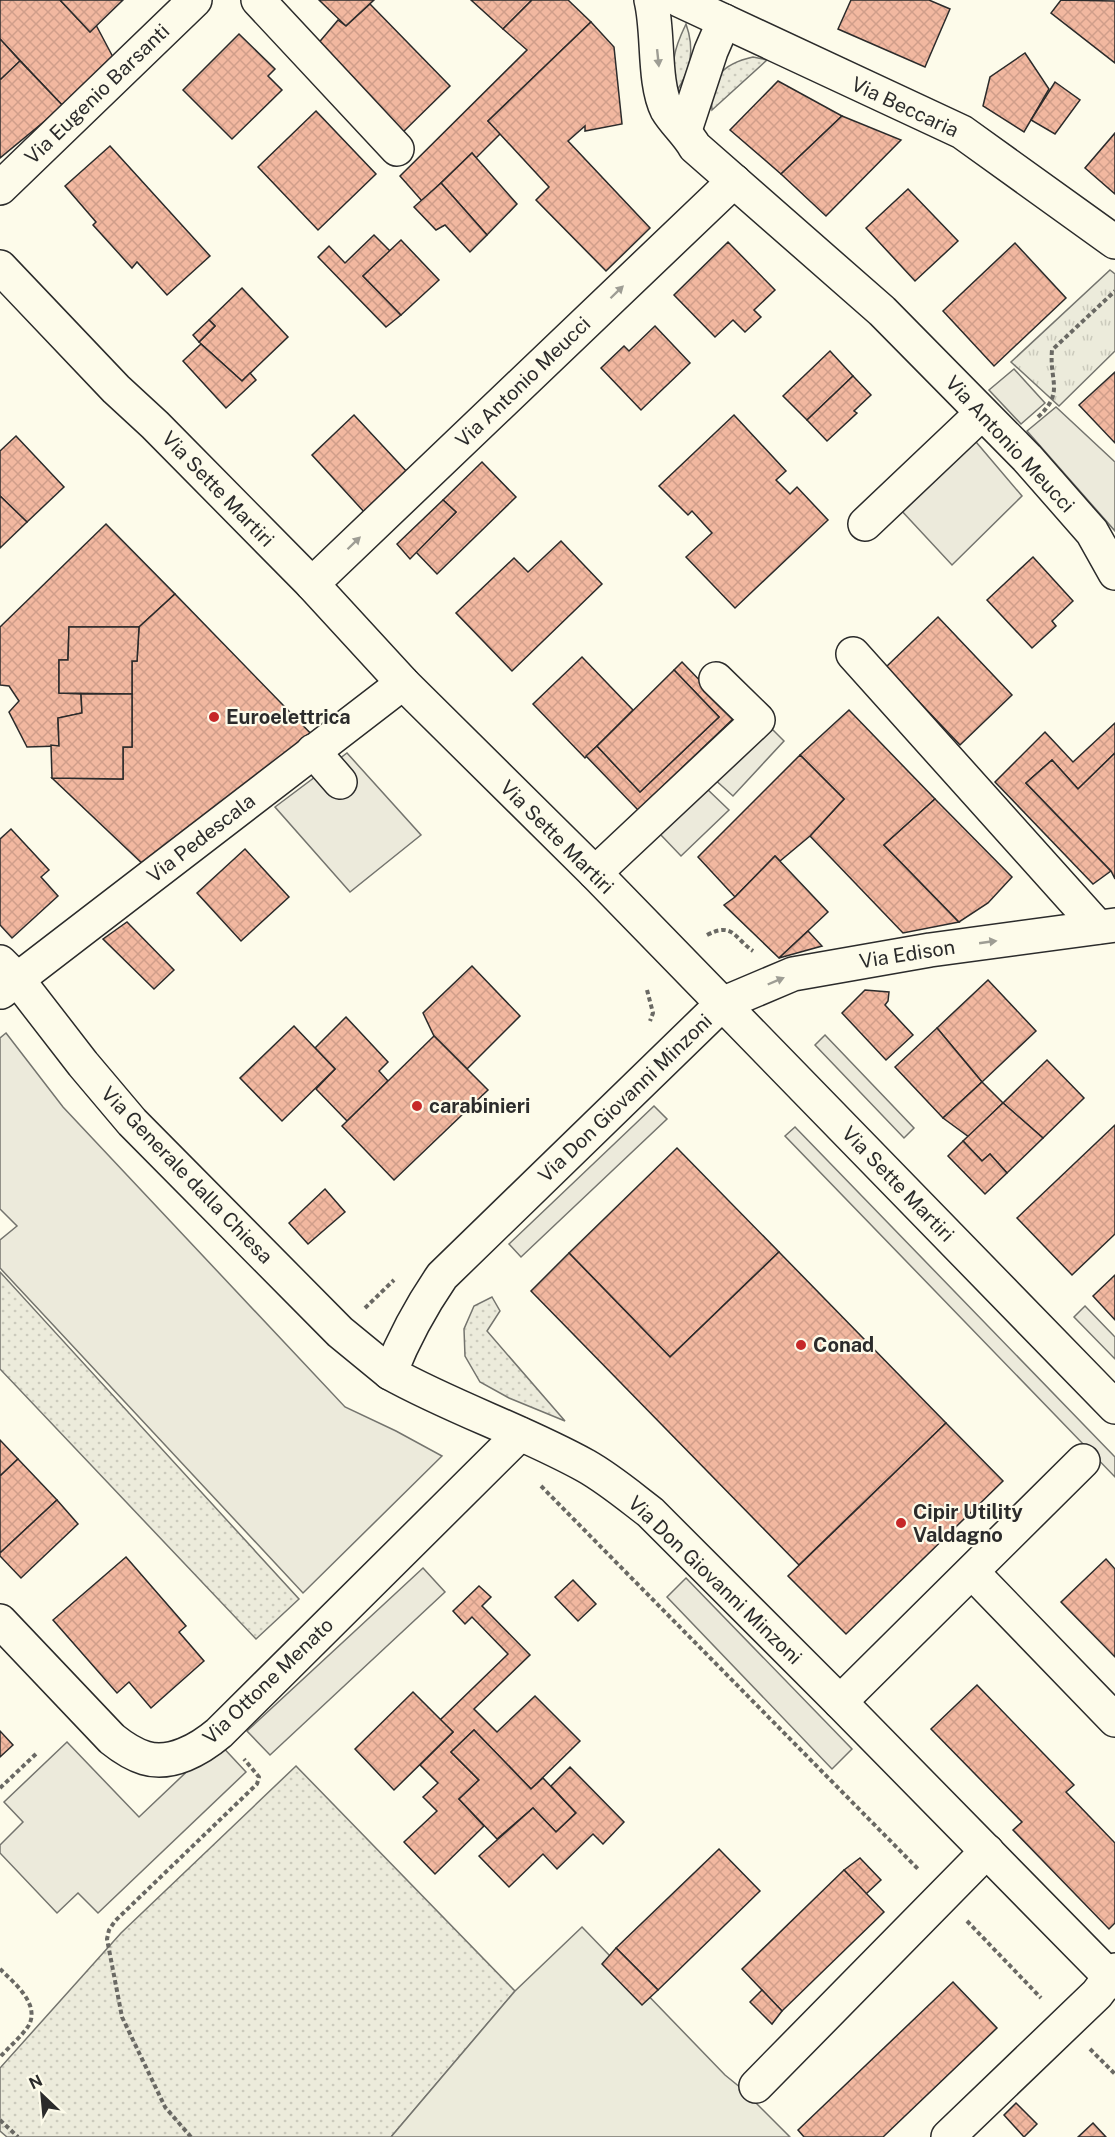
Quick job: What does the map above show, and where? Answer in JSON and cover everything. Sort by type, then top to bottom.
[{"type":"street","name":"Via Eugenio Barsanti","points":[[0,188],[195,0]]},
{"type":"street","points":[[258,0],[397,149]]},
{"type":"street","name":"Via Antonio Meucci","points":[[651,0],[656,19],[657,55],[663,94],[668,110],[685,130],[695,147],[882,311],[1027,458],[1092,532],[1115,573]]},
{"type":"street","name":"Via Beccaria","points":[[679,0],[962,132],[1115,242]]},
{"type":"street","points":[[685,130],[708,59],[724,21]]},
{"type":"street","name":"Via Antonio Meucci","points":[[312,584],[734,181]]},
{"type":"street","name":"Via Sette Martiri","points":[[0,267],[116,389],[155,425],[312,584],[403,683],[595,873],[1115,1407]]},
{"type":"street","points":[[865,524],[982,413]]},
{"type":"street","name":"Via Edison","points":[[853,654],[1106,926]]},
{"type":"street","points":[[595,873],[758,720],[716,679]]},
{"type":"street","name":"Via Pedescala","points":[[6,978],[403,683]]},
{"type":"street","points":[[313,751],[340,782]]},
{"type":"street","name":"Via Edison","points":[[722,1004],[793,974],[930,950],[1106,926]]},
{"type":"street","name":"Via Generale dalla Chiesa","points":[[6,978],[132,1122],[340,1332],[390,1373]]},
{"type":"street","name":"Via Don Giovanni Minzoni","points":[[722,1004],[442,1276],[421,1307],[390,1373],[428,1395],[520,1434],[586,1466],[650,1512],[1113,1976]]},
{"type":"street","name":"Via Ottone Menato","points":[[0,1621],[112,1739],[131,1752],[148,1759],[189,1754],[219,1733],[520,1434]]},
{"type":"street","points":[[840,1702],[1083,1461]]},
{"type":"street","points":[[972,1572],[1115,1719]]},
{"type":"street","points":[[756,2086],[987,1851]]},
{"type":"street","points":[[948,2137],[1113,1976]]},
{"type":"path","points":[[1037,417],[1050,405],[1054,391],[1052,350],[1115,291]]},
{"type":"path","points":[[539,1484],[922,1874]]},
{"type":"path","points":[[191,2137],[165,2107],[122,2017],[107,1939],[109,1930],[116,1921],[257,1784],[259,1777],[256,1772],[237,1751]]},
{"type":"path","points":[[0,1788],[38,1752]]},
{"type":"path","points":[[962,1915],[1042,1998]]},
{"type":"path","points":[[0,1969],[29,2002],[31,2012],[29,2024],[0,2057]]},
{"type":"path","points":[[1082,2040],[1115,2074]]},
{"type":"path","points":[[0,2120],[18,2137]]},
{"type":"green space","points":[[686,24],[689,33],[690,59],[685,76],[676,92],[674,57]]},
{"type":"green space","points":[[753,57],[767,60],[712,110],[713,89],[720,74],[733,64]]},
{"type":"green space","points":[[1110,270],[1115,274],[1115,351],[1059,406],[1011,362]]},
{"type":"green space","points":[[0,1272],[299,1599],[256,1639],[0,1369]]},
{"type":"green space","points":[[492,1297],[500,1311],[487,1331],[565,1421],[509,1398],[480,1382],[465,1356],[464,1329],[474,1306]]},
{"type":"green space","points":[[296,1766],[515,1991],[391,2137],[7,2137],[0,2131],[0,2068],[121,1933]]},
{"type":"green space","points":[[582,1927],[725,2075],[790,2137],[391,2137],[515,1991]]},
{"type":"shaded area","points":[[1014,369],[1045,403],[1021,424],[989,390]]},
{"type":"shaded area","points":[[1056,407],[1115,462],[1115,531],[1027,431]]},
{"type":"shaded area","points":[[971,436],[1022,496],[952,565],[899,508]]},
{"type":"shaded area","points":[[766,723],[784,741],[733,796],[712,777]]},
{"type":"shaded area","points":[[347,753],[421,835],[350,892],[275,807]]},
{"type":"shaded area","points":[[706,788],[729,810],[681,856],[660,834]]},
{"type":"shaded area","points":[[6,1033],[63,1107],[345,1407],[442,1456],[303,1593],[0,1268],[0,1240],[17,1226],[0,1209],[0,1038]]},
{"type":"shaded area","points":[[825,1035],[914,1128],[904,1138],[815,1045]]},
{"type":"shaded area","points":[[654,1106],[667,1119],[521,1257],[509,1244]]},
{"type":"shaded area","points":[[795,1127],[1115,1457],[1115,1477],[785,1136]]},
{"type":"shaded area","points":[[1085,1306],[1115,1337],[1115,1359],[1074,1317]]},
{"type":"shaded area","points":[[423,1568],[445,1592],[270,1755],[247,1731]]},
{"type":"shaded area","points":[[686,1578],[852,1749],[832,1769],[667,1597]]},
{"type":"shaded area","points":[[67,1742],[139,1817],[218,1742],[246,1772],[98,1913],[78,1893],[57,1913],[0,1853],[0,1845],[23,1822],[4,1802]]},
{"type":"building","points":[[0,0],[60,0],[90,32],[96,25],[114,59],[63,106],[0,39]]},
{"type":"building","points":[[60,0],[123,0],[90,32]]},
{"type":"building","points":[[319,0],[374,0],[346,26]]},
{"type":"building","points":[[471,0],[532,0],[503,29]]},
{"type":"building","points":[[532,0],[568,0],[591,22],[488,121],[501,133],[476,158],[472,153],[422,201],[400,176],[527,50],[503,29]]},
{"type":"building","points":[[851,0],[929,0],[950,9],[925,67],[838,29]]},
{"type":"building","points":[[1061,0],[1115,1],[1115,63],[1051,13]]},
{"type":"building","points":[[370,4],[450,86],[401,134],[316,46],[338,20],[346,26]]},
{"type":"building","points":[[591,22],[614,47],[622,124],[585,131],[585,126],[568,141],[650,228],[606,271],[536,200],[549,187],[488,121]]},
{"type":"building","points":[[239,34],[275,69],[268,76],[282,90],[232,139],[183,90]]},
{"type":"building","points":[[0,39],[20,61],[0,80]]},
{"type":"building","points":[[1025,53],[1049,89],[1024,132],[983,106],[990,77]]},
{"type":"building","points":[[20,61],[63,106],[0,158],[0,80]]},
{"type":"building","points":[[778,81],[842,116],[781,174],[730,130]]},
{"type":"building","points":[[1055,82],[1080,100],[1055,134],[1031,120]]},
{"type":"building","points":[[316,111],[376,174],[318,230],[258,167]]},
{"type":"building","points":[[842,116],[901,140],[826,216],[781,174]]},
{"type":"building","points":[[1115,133],[1115,194],[1085,168]]},
{"type":"building","points":[[110,146],[210,256],[167,295],[137,262],[132,268],[93,225],[96,222],[65,186]]},
{"type":"building","points":[[472,153],[517,204],[487,235],[441,183]]},
{"type":"building","points":[[441,183],[487,235],[470,252],[445,225],[436,230],[414,207]]},
{"type":"building","points":[[908,189],[958,241],[915,281],[866,228]]},
{"type":"building","points":[[374,235],[390,251],[363,276],[401,315],[386,327],[318,257],[329,246],[345,263]]},
{"type":"building","points":[[401,240],[439,280],[401,315],[363,276]]},
{"type":"building","points":[[728,242],[775,290],[754,310],[761,317],[745,332],[733,320],[715,337],[674,295]]},
{"type":"building","points":[[1015,243],[1066,298],[994,366],[943,311]]},
{"type":"building","points":[[242,288],[288,337],[242,381],[199,342],[215,326],[209,320]]},
{"type":"building","points":[[209,320],[215,326],[199,342],[193,335]]},
{"type":"building","points":[[655,326],[690,363],[641,410],[601,368],[624,346],[629,351]]},
{"type":"building","points":[[201,344],[242,381],[250,373],[256,380],[226,408],[183,361]]},
{"type":"building","points":[[830,351],[853,376],[807,420],[783,396]]},
{"type":"building","points":[[1115,372],[1115,443],[1079,405]]},
{"type":"building","points":[[853,376],[871,395],[854,411],[857,413],[827,441],[807,420]]},
{"type":"building","points":[[354,415],[408,473],[366,514],[312,455]]},
{"type":"building","points":[[734,415],[786,471],[776,480],[790,494],[797,487],[828,520],[735,608],[686,557],[712,533],[692,511],[688,515],[659,486]]},
{"type":"building","points":[[16,436],[64,487],[27,522],[0,496],[0,451]]},
{"type":"building","points":[[482,462],[516,497],[437,574],[416,552],[456,512],[443,500]]},
{"type":"building","points":[[0,496],[27,522],[0,548]]},
{"type":"building","points":[[443,500],[456,512],[410,559],[397,544]]},
{"type":"building","points":[[106,524],[175,594],[139,627],[69,627],[68,660],[59,660],[59,693],[81,694],[82,713],[58,718],[59,746],[27,747],[9,712],[19,701],[9,686],[0,685],[0,627]]},
{"type":"building","points":[[561,541],[602,584],[512,671],[456,613],[514,558],[528,572]]},
{"type":"building","points":[[1033,557],[1073,601],[1052,621],[1056,626],[1032,648],[987,600]]},
{"type":"building","name":"Euroelettrica","points":[[175,594],[317,740],[146,867],[52,778],[123,779],[123,747],[132,747],[132,661],[137,661],[139,627]]},
{"type":"building","points":[[938,617],[1012,695],[960,745],[886,667]]},
{"type":"building","points":[[69,627],[139,627],[137,661],[132,661],[132,694],[59,693],[59,660],[68,660]]},
{"type":"building","points":[[582,657],[633,710],[585,758],[533,704]]},
{"type":"building","points":[[682,662],[735,717],[638,810],[586,756],[597,746],[640,792],[719,717],[674,670]]},
{"type":"building","points":[[674,670],[719,717],[640,792],[597,746]]},
{"type":"building","points":[[81,694],[132,694],[132,747],[123,747],[123,779],[52,778],[51,745],[59,746],[58,718],[82,713]]},
{"type":"building","points":[[849,710],[935,799],[884,845],[959,922],[903,933],[810,836],[844,799],[800,755]]},
{"type":"building","points":[[1115,723],[1115,753],[1078,789],[1052,760],[1026,783],[1111,871],[1093,884],[995,782],[1045,732],[1073,762]]},
{"type":"building","points":[[1115,753],[1115,879],[1111,871],[1026,783],[1052,760],[1078,789]]},
{"type":"building","points":[[800,755],[844,799],[810,836],[780,861],[775,856],[735,897],[698,857]]},
{"type":"building","points":[[935,799],[1012,877],[988,903],[959,922],[884,845]]},
{"type":"building","points":[[11,829],[49,870],[41,877],[58,896],[12,938],[0,925],[0,839]]},
{"type":"building","points":[[245,849],[289,897],[241,941],[197,893]]},
{"type":"building","points":[[775,856],[828,912],[779,958],[724,905],[735,897]]},
{"type":"building","points":[[127,922],[174,970],[154,989],[103,939]]},
{"type":"building","points":[[808,931],[822,946],[779,958]]},
{"type":"building","name":"carabinieri","points":[[472,966],[520,1016],[467,1069],[434,1036],[423,1013]]},
{"type":"building","points":[[988,980],[1036,1031],[982,1082],[937,1028]]},
{"type":"building","points":[[865,990],[889,992],[885,1005],[913,1035],[886,1060],[842,1013]]},
{"type":"building","name":"carabinieri","points":[[346,1017],[388,1062],[379,1071],[388,1081],[347,1121],[316,1089],[335,1069],[315,1048]]},
{"type":"building","points":[[294,1026],[335,1069],[282,1121],[240,1078]]},
{"type":"building","points":[[937,1028],[982,1082],[943,1118],[895,1067]]},
{"type":"building","name":"carabinieri","points":[[434,1036],[488,1090],[394,1180],[342,1126]]},
{"type":"building","points":[[1047,1060],[1084,1098],[1043,1138],[1003,1103]]},
{"type":"building","points":[[982,1082],[1003,1103],[969,1137],[943,1118]]},
{"type":"building","points":[[1003,1103],[1043,1138],[1007,1173],[990,1154],[982,1161],[963,1141]]},
{"type":"building","points":[[1115,1125],[1115,1234],[1072,1275],[1017,1218]]},
{"type":"building","points":[[963,1141],[982,1161],[990,1154],[1007,1173],[985,1194],[948,1156]]},
{"type":"building","points":[[677,1148],[779,1252],[670,1357],[569,1253]]},
{"type":"building","points":[[325,1189],[345,1212],[308,1244],[289,1223]]},
{"type":"building","points":[[779,1252],[946,1423],[799,1565],[531,1291],[569,1253],[670,1357]]},
{"type":"building","points":[[1115,1275],[1115,1320],[1093,1296]]},
{"type":"building","name":"Cipir Utility Valdagno","points":[[946,1423],[1003,1481],[846,1634],[788,1576]]},
{"type":"building","points":[[0,1440],[18,1459],[0,1476]]},
{"type":"building","points":[[18,1459],[57,1500],[0,1553],[0,1476]]},
{"type":"building","points":[[57,1500],[78,1524],[21,1578],[0,1556],[0,1553]]},
{"type":"building","points":[[126,1557],[186,1626],[179,1632],[204,1661],[151,1708],[129,1682],[117,1693],[53,1620]]},
{"type":"building","points":[[1106,1559],[1115,1569],[1115,1657],[1061,1602]]},
{"type":"building","points":[[573,1580],[596,1604],[578,1621],[555,1597]]},
{"type":"building","points":[[479,1586],[491,1597],[482,1606],[530,1655],[474,1709],[497,1732],[535,1696],[580,1741],[531,1789],[474,1730],[451,1752],[479,1780],[459,1799],[484,1826],[435,1874],[404,1842],[437,1811],[423,1797],[438,1783],[420,1765],[453,1732],[440,1720],[508,1654],[472,1617],[465,1624],[453,1611]]},
{"type":"building","points":[[977,1685],[1074,1785],[1066,1792],[1115,1843],[1115,1923],[1109,1929],[1013,1830],[1022,1822],[931,1729]]},
{"type":"building","points":[[413,1692],[453,1732],[394,1790],[355,1749]]},
{"type":"building","points":[[474,1730],[531,1789],[543,1778],[576,1813],[556,1832],[533,1808],[497,1839],[459,1799],[479,1780],[451,1752]]},
{"type":"building","points":[[0,1731],[13,1745],[0,1757]]},
{"type":"building","points":[[570,1767],[624,1822],[603,1844],[593,1834],[557,1869],[543,1854],[509,1887],[479,1856],[533,1808],[556,1832],[576,1813],[551,1786]]},
{"type":"building","points":[[719,1849],[760,1891],[658,1990],[616,1948]]},
{"type":"building","points":[[860,1858],[881,1880],[866,1894],[844,1870]]},
{"type":"building","points":[[844,1870],[884,1912],[782,2011],[742,1969]]},
{"type":"building","points":[[616,1948],[658,1990],[642,2005],[602,1964]]},
{"type":"building","points":[[953,1982],[997,2028],[883,2137],[804,2137],[798,2130]]},
{"type":"building","points":[[762,1990],[782,2011],[772,2024],[750,2002]]},
{"type":"building","points":[[1016,2103],[1037,2124],[1024,2137],[1004,2115]]},
{"type":"building","points":[[1093,2123],[1106,2137],[1078,2137]]},
{"type":"place","name":"Euroelettrica","points":[[214,717]]},
{"type":"place","name":"carabinieri","points":[[417,1106]]},
{"type":"place","name":"Conad","points":[[801,1345]]},
{"type":"place","name":"Cipir Utility Valdagno","points":[[901,1523]]}]
